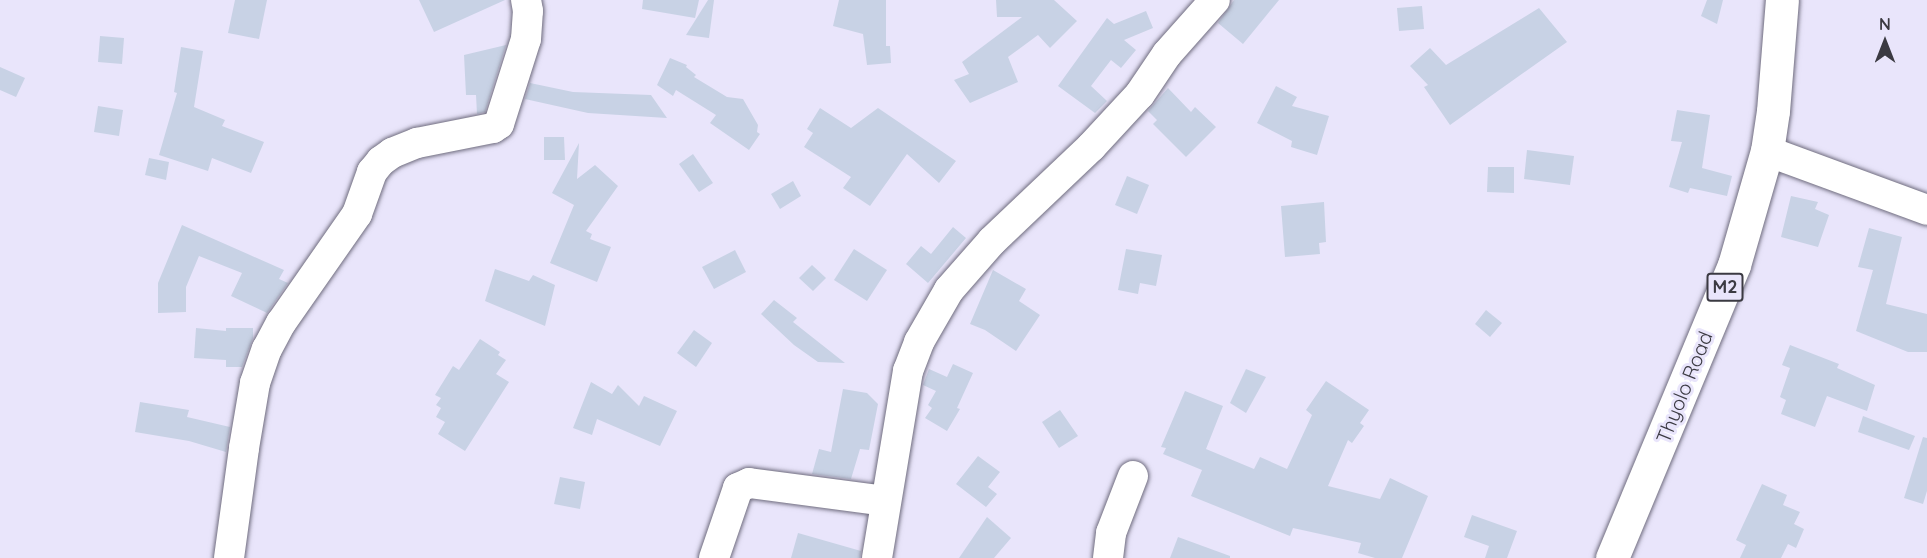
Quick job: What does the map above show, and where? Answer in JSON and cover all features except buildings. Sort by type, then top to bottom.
[{"type":"highway","name":"Thyolo Road","points":[[1612,558],[1734,265],[1767,151],[1773,111],[1782,0]]},
{"type":"street","points":[[230,558],[255,383],[267,349],[281,323],[357,214],[372,172],[381,162],[392,153],[417,143],[493,128],[499,124],[526,39],[528,11],[526,0]]},
{"type":"street","points":[[877,558],[908,371],[919,342],[949,290],[992,241],[1091,147],[1131,103],[1167,54],[1215,0]]},
{"type":"street","points":[[1767,151],[1927,210]]},
{"type":"street","points":[[1108,558],[1112,533],[1132,476]]},
{"type":"street","points":[[714,558],[738,488],[749,483],[885,501]]}]
